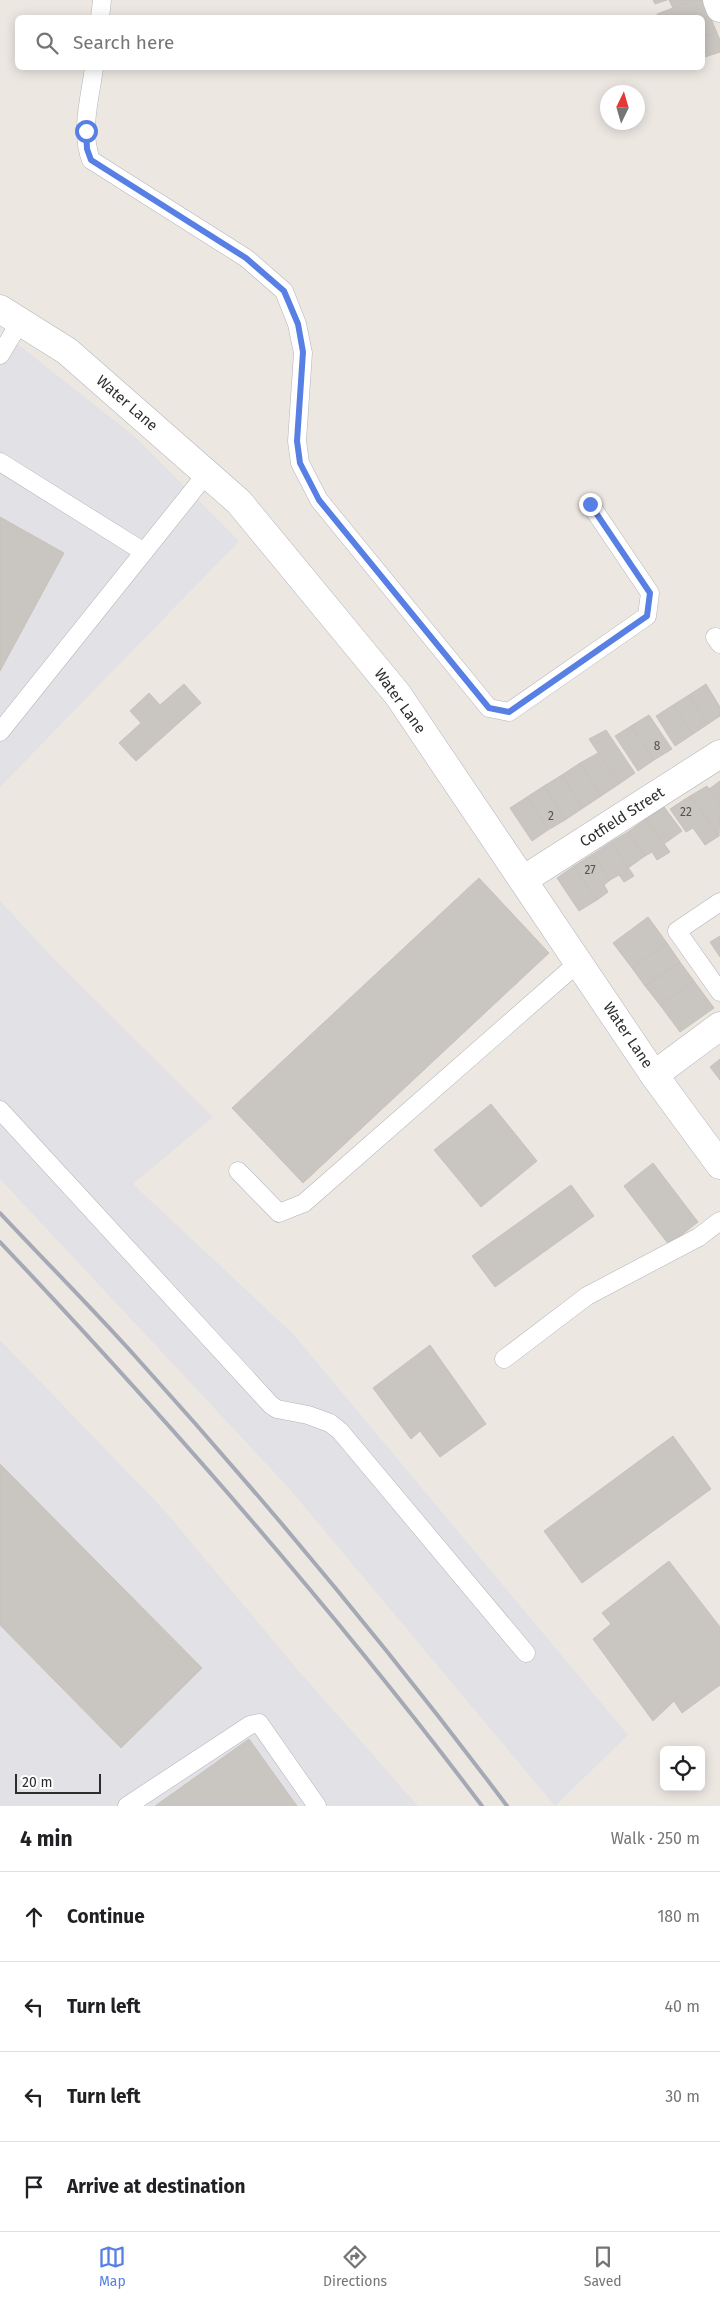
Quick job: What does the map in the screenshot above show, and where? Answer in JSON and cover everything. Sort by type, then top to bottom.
[{"type":"street","points":[[717,0],[720,8]]},
{"type":"street","name":"Water Lane","points":[[10,315],[67,351],[239,502],[398,695],[654,1075],[720,1165]]},
{"type":"street","name":"Cotfield Street","points":[[523,880],[720,754]]},
{"type":"street","points":[[654,1075],[720,1026]]},
{"type":"lane","points":[[100,15],[102,0]]},
{"type":"lane","points":[[94,70],[86,131],[87,149],[91,160],[246,258],[284,291],[298,324],[303,352],[297,441],[300,463],[319,500],[489,708],[509,712],[647,616],[650,593],[590,504]]},
{"type":"lane","points":[[0,355],[10,315]]},
{"type":"lane","points":[[0,462],[144,552]]},
{"type":"lane","points":[[0,732],[207,473]]},
{"type":"lane","points":[[720,902],[677,931],[720,992]]},
{"type":"lane","points":[[238,1171],[279,1213],[304,1203],[579,962]]},
{"type":"lane","points":[[0,1110],[271,1405],[277,1409],[319,1419],[340,1431],[526,1653]]},
{"type":"lane","points":[[504,1359],[587,1296],[700,1237],[720,1221]]},
{"type":"lane","points":[[128,1806],[250,1726],[259,1723],[317,1806]]},
{"type":"shaded area","points":[[0,336],[11,339],[134,436],[239,541],[0,787]]},
{"type":"shaded area","points":[[0,901],[55,960],[213,1117],[133,1184],[294,1335],[628,1735],[555,1806],[287,1486],[0,1179]]},
{"type":"shaded area","points":[[0,1340],[165,1511],[297,1669],[418,1806],[0,1806]]},
{"type":"building","points":[[653,0],[667,0],[655,4]]},
{"type":"building","points":[[669,0],[694,0],[673,8]]},
{"type":"building","points":[[694,0],[703,0],[710,16],[705,18],[705,15],[657,14]]},
{"type":"building","points":[[710,16],[717,33],[705,36],[705,18]]},
{"type":"building","points":[[717,33],[720,40],[720,52],[705,57],[705,36]]},
{"type":"building","points":[[0,517],[64,553],[0,671]]},
{"type":"building","points":[[184,684],[201,703],[136,761],[119,743],[141,723],[130,711],[149,693],[160,705]]},
{"type":"building","points":[[706,684],[720,707],[720,716],[708,724],[689,695]]},
{"type":"building","points":[[689,695],[708,724],[693,734],[673,705]]},
{"type":"building","points":[[673,705],[693,734],[675,746],[656,716]]},
{"type":"building","points":[[649,715],[672,749],[654,760],[631,726]]},
{"type":"building","points":[[631,726],[654,760],[638,771],[615,736]]},
{"type":"building","points":[[606,730],[635,773],[619,784],[589,739]]},
{"type":"building","points":[[598,753],[619,784],[601,796],[580,763]]},
{"type":"building","points":[[580,763],[601,796],[583,808],[562,775]]},
{"type":"building","points":[[562,775],[583,808],[565,820],[544,786]]},
{"type":"building","points":[[720,781],[720,805],[709,789]]},
{"type":"building","points":[[544,786],[565,820],[548,830],[527,797]]},
{"type":"building","points":[[707,786],[720,805],[719,836],[690,796]]},
{"type":"building","points":[[690,796],[719,836],[705,845],[693,828],[686,832],[670,809]]},
{"type":"building","points":[[527,797],[548,830],[532,841],[510,808]]},
{"type":"building","points":[[664,807],[682,831],[664,844],[646,819]]},
{"type":"building","points":[[646,819],[670,852],[657,860],[652,852],[645,856],[628,832]]},
{"type":"building","points":[[628,832],[645,856],[628,868],[611,842]]},
{"type":"building","points":[[611,842],[634,876],[624,882],[619,875],[610,880],[593,854]]},
{"type":"building","points":[[593,854],[610,880],[604,885],[608,892],[597,900],[574,866]]},
{"type":"building","points":[[574,866],[597,900],[579,911],[557,878]]},
{"type":"building","points":[[479,878],[549,953],[303,1183],[232,1108]]},
{"type":"building","points":[[648,917],[667,943],[632,968],[613,943]]},
{"type":"building","points":[[720,936],[720,957],[710,942]]},
{"type":"building","points":[[667,943],[680,962],[645,986],[632,968]]},
{"type":"building","points":[[680,962],[694,981],[660,1005],[645,986]]},
{"type":"building","points":[[694,981],[714,1008],[680,1032],[660,1005]]},
{"type":"building","points":[[720,1059],[720,1080],[710,1067]]},
{"type":"building","points":[[491,1104],[537,1161],[481,1207],[434,1150]]},
{"type":"building","points":[[653,1163],[698,1222],[669,1245],[624,1186]]},
{"type":"building","points":[[571,1185],[594,1216],[495,1287],[472,1256]]},
{"type":"building","points":[[430,1345],[486,1424],[440,1457],[420,1431],[411,1439],[373,1388]]},
{"type":"building","points":[[673,1436],[711,1489],[582,1583],[544,1531]]},
{"type":"building","points":[[0,1464],[202,1668],[121,1748],[0,1625]]},
{"type":"building","points":[[669,1561],[720,1627],[720,1685],[682,1713],[674,1701],[653,1721],[593,1639],[611,1624],[602,1613]]},
{"type":"building","points":[[249,1739],[297,1806],[155,1806]]},
{"type":"railway","points":[[0,1213],[135,1356],[232,1465],[326,1576],[418,1690],[507,1806]]},
{"type":"railway","points":[[0,1242],[126,1378],[249,1517],[368,1660],[482,1806]]},
{"type":"route","points":[[86,131],[87,149],[91,160],[246,258],[284,291],[298,324],[303,352],[297,441],[300,463],[319,500],[371,566],[489,708],[509,712],[647,616],[650,606],[650,593],[590,504]]}]
